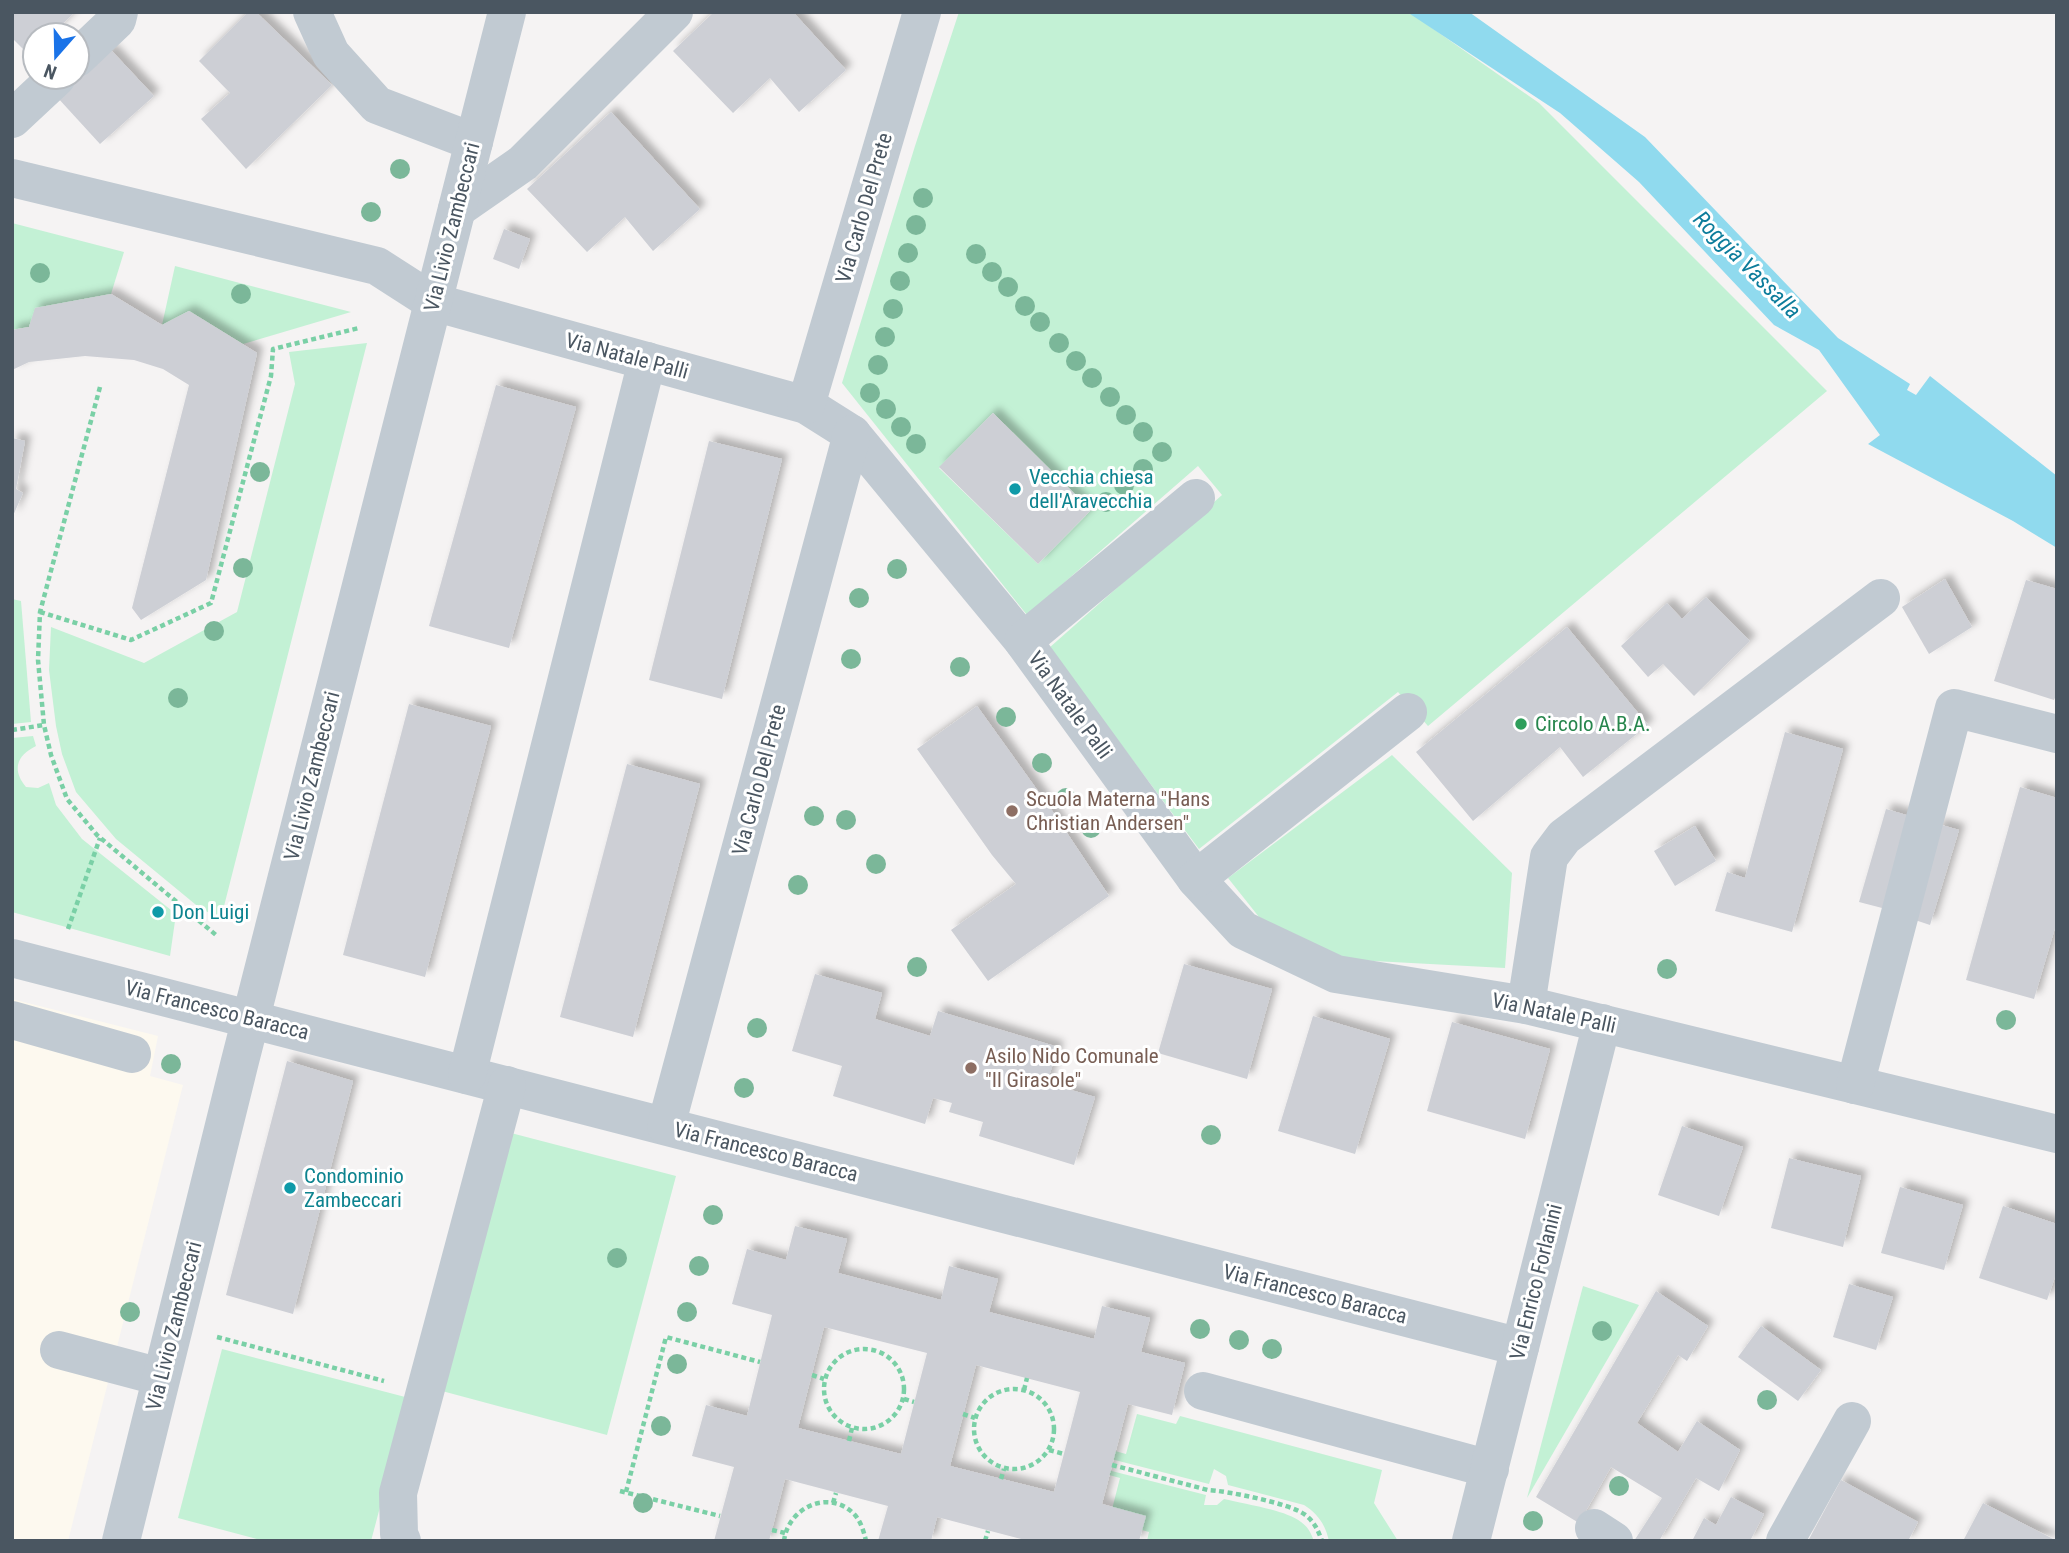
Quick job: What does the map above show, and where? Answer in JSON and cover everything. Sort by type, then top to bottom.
[{"type":"street","points":[[91,45],[117,20],[119,12]]},
{"type":"street","points":[[312,12],[331,54],[377,104],[474,142]]},
{"type":"street","name":"Via Livio Zambeccari","points":[[121,1541],[507,12]]},
{"type":"street","points":[[457,209],[523,163],[674,12]]},
{"type":"street","name":"Via Carlo Del Prete","points":[[807,405],[922,12]]},
{"type":"street","points":[[12,119],[42,91]]},
{"type":"street","name":"Via Natale Palli","points":[[12,178],[377,266],[433,302],[807,405],[852,433],[1023,641],[1196,879],[1243,930],[1336,974],[1526,1005],[2057,1134]]},
{"type":"street","points":[[467,1075],[647,361]]},
{"type":"street","name":"Via Carlo Del Prete","points":[[666,1126],[852,433]]},
{"type":"street","points":[[1023,641],[1196,498]]},
{"type":"street","points":[[1526,1005],[1549,857],[1564,837],[1881,598]]},
{"type":"street","points":[[1855,1085],[1954,708],[2057,734]]},
{"type":"street","points":[[1196,879],[1408,712]]},
{"type":"street","name":"Via Francesco Baracca","points":[[12,958],[1520,1347]]},
{"type":"street","points":[[12,1020],[132,1054]]},
{"type":"street","name":"Via Enrico Forlanini","points":[[1471,1541],[1602,1023]]},
{"type":"street","points":[[402,1541],[399,1534],[398,1493],[507,1085]]},
{"type":"street","points":[[59,1350],[161,1377]]},
{"type":"street","points":[[1203,1391],[1490,1469]]},
{"type":"street","points":[[1785,1541],[1852,1421]]},
{"type":"path","points":[[40,612],[131,640],[211,603],[271,376],[273,349],[359,328]]},
{"type":"path","points":[[100,387],[40,612],[38,660],[44,724],[51,755],[67,799],[100,838],[216,935]]},
{"type":"path","points":[[12,730],[44,724]]},
{"type":"path","points":[[67,933],[100,838]]},
{"type":"path","points":[[720,1517],[623,1491],[666,1336],[760,1362]]},
{"type":"path","points":[[217,1337],[426,1391]]},
{"type":"path","points":[[872,1349],[875,1340]]},
{"type":"path","points":[[860,1348],[872,1349],[885,1353],[895,1362],[902,1373],[904,1399],[890,1420],[866,1429],[852,1428],[832,1414],[823,1391],[824,1379],[829,1366],[838,1357],[860,1348]]},
{"type":"path","points":[[812,1375],[824,1379]]},
{"type":"path","points":[[1024,1390],[1027,1378]]},
{"type":"path","points":[[1012,1388],[1024,1390],[1045,1403],[1051,1413],[1054,1438],[1041,1461],[1017,1470],[1004,1469],[991,1464],[982,1455],[973,1430],[975,1418],[980,1407],[999,1391],[1012,1388]]},
{"type":"path","points":[[904,1399],[914,1402]]},
{"type":"path","points":[[963,1414],[975,1418]]},
{"type":"path","points":[[849,1441],[852,1428]]},
{"type":"path","points":[[1049,1450],[1064,1454]]},
{"type":"path","points":[[1112,1465],[1208,1490],[1223,1491],[1289,1507],[1303,1513],[1316,1525],[1322,1541]]},
{"type":"path","points":[[1001,1479],[1004,1469]]},
{"type":"path","points":[[833,1503],[836,1493]]},
{"type":"path","points":[[784,1541],[790,1522],[798,1512],[809,1505],[833,1503],[856,1516],[866,1541]]},
{"type":"path","points":[[772,1530],[785,1533]]},
{"type":"path","points":[[985,1541],[988,1531]]},
{"type":"shaded area","points":[[12,999],[158,1036],[150,1076],[183,1085],[68,1541],[12,1541]]},
{"type":"green space","points":[[959,12],[1407,12],[1539,103],[1827,391],[1428,726],[1398,692],[1199,849],[1049,648],[1222,495],[1198,466],[1027,615],[842,383]],"holes":[[[993,413],[1091,510],[1038,564],[939,468]]]},
{"type":"green space","points":[[12,223],[124,252],[111,294],[36,308],[29,327],[12,330]]},
{"type":"green space","points":[[175,266],[351,312],[243,344],[189,311],[162,325]]},
{"type":"green space","points":[[367,343],[221,918],[201,909],[116,839],[76,792],[62,754],[56,726],[49,670],[51,627],[144,663],[237,612],[295,384],[289,352]]},
{"type":"green space","points":[[12,599],[21,601],[31,722],[12,724]]},
{"type":"green space","points":[[33,736],[36,746],[24,754],[18,764],[22,781],[26,787],[38,788],[49,783],[56,805],[82,839],[176,914],[170,956],[12,912],[12,738]]},
{"type":"green space","points":[[1392,755],[1512,873],[1505,968],[1336,959],[1259,917],[1228,878]]},
{"type":"green space","points":[[511,1133],[676,1176],[607,1435],[442,1391]]},
{"type":"green space","points":[[1583,1286],[1639,1305],[1527,1498]]},
{"type":"green space","points":[[222,1349],[409,1398],[371,1541],[264,1541],[178,1518]]},
{"type":"green space","points":[[1137,1414],[1176,1424],[1180,1416],[1382,1470],[1374,1503],[1398,1541],[1329,1541],[1320,1520],[1304,1505],[1228,1485],[1226,1476],[1214,1469],[1209,1484],[1095,1455],[1097,1446],[1126,1454]]},
{"type":"green space","points":[[1092,1466],[1206,1495],[1204,1505],[1217,1505],[1224,1499],[1285,1514],[1303,1524],[1314,1541],[1147,1541],[1149,1532],[1109,1521],[1120,1478],[1091,1470]]},
{"type":"water","name":"Roggia Vassalla","points":[[1407,12],[1469,12],[1645,137],[1838,338],[1910,384],[1907,390],[1916,395],[1930,376],[2057,476],[2057,548],[2013,521],[1868,444],[1880,435],[1819,350],[1774,325],[1639,182],[1560,113]]},
{"type":"building","points":[[12,12],[75,12],[66,21],[21,21],[21,47],[12,38]]},
{"type":"building","points":[[248,12],[256,12],[332,85],[246,169],[201,119],[230,93],[199,61]]},
{"type":"building","points":[[714,12],[793,12],[846,70],[799,112],[770,78],[733,113],[673,51]]},
{"type":"building","points":[[110,49],[154,96],[100,144],[57,97],[64,91],[91,91],[91,66]]},
{"type":"building","points":[[611,112],[700,209],[653,251],[625,217],[587,252],[527,189]]},
{"type":"building","points":[[504,229],[530,239],[519,269],[493,259]]},
{"type":"building","points":[[111,294],[162,325],[189,311],[257,353],[206,580],[141,620],[132,608],[189,385],[163,369],[134,360],[85,356],[29,362],[12,370],[12,330],[29,327],[35,308]]},
{"type":"building","points":[[496,385],[576,407],[509,648],[429,626]]},
{"type":"building","name":"Vecchia chiesa dell'Aravecchia","points":[[993,413],[1091,510],[1038,564],[939,467]]},
{"type":"building","points":[[12,438],[25,441],[16,489],[23,493],[12,518]]},
{"type":"building","points":[[709,441],[782,459],[722,699],[649,680]]},
{"type":"building","points":[[1945,579],[1972,627],[1929,654],[1902,607]]},
{"type":"building","points":[[2026,580],[2057,589],[2057,693],[2054,700],[1994,681]]},
{"type":"building","points":[[1706,597],[1750,641],[1694,696],[1663,664],[1648,677],[1621,646],[1667,603],[1682,619]]},
{"type":"building","points":[[1567,627],[1648,725],[1583,777],[1560,747],[1473,821],[1416,752]]},
{"type":"building","points":[[409,704],[491,726],[425,977],[343,955]]},
{"type":"building","points":[[977,706],[1109,896],[988,981],[951,930],[1016,884],[992,855],[917,749]]},
{"type":"building","points":[[1785,732],[1843,749],[1792,932],[1715,911],[1727,872],[1745,878]]},
{"type":"building","points":[[627,764],[700,784],[633,1037],[560,1017]]},
{"type":"building","points":[[2020,787],[2057,798],[2057,921],[2034,999],[1966,980]]},
{"type":"building","points":[[1886,809],[1913,817],[1886,909],[1859,902]]},
{"type":"building","points":[[1938,824],[1959,830],[1930,925],[1909,918]]},
{"type":"building","points":[[1695,826],[1716,861],[1675,886],[1654,851]]},
{"type":"building","points":[[1184,964],[1272,989],[1247,1079],[1158,1053]]},
{"type":"building","points":[[815,974],[882,993],[875,1019],[930,1036],[938,1011],[1058,1047],[1047,1083],[1095,1097],[1074,1165],[979,1136],[983,1122],[949,1112],[952,1103],[933,1098],[925,1124],[833,1096],[842,1066],[792,1051]]},
{"type":"building","points":[[1313,1016],[1390,1039],[1355,1154],[1278,1131]]},
{"type":"building","points":[[1452,1022],[1550,1049],[1525,1139],[1427,1111]]},
{"type":"building","name":"Condominio Zambeccari","points":[[287,1061],[353,1081],[293,1314],[226,1295]]},
{"type":"building","points":[[1682,1126],[1743,1147],[1719,1216],[1658,1195]]},
{"type":"building","points":[[1789,1158],[1861,1176],[1843,1247],[1771,1228]]},
{"type":"building","points":[[1900,1187],[1963,1205],[1944,1270],[1881,1253]]},
{"type":"building","points":[[2003,1206],[2057,1224],[2057,1271],[2047,1300],[1979,1278]]},
{"type":"building","points":[[795,1226],[847,1239],[838,1273],[941,1300],[949,1266],[998,1279],[989,1312],[1094,1339],[1102,1306],[1150,1318],[1141,1352],[1185,1363],[1172,1415],[1128,1404],[1102,1504],[1146,1516],[1139,1541],[1029,1541],[937,1517],[931,1541],[878,1541],[888,1506],[785,1479],[769,1541],[714,1541],[734,1467],[692,1456],[706,1405],[747,1416],[772,1315],[732,1304],[747,1249],[786,1260]],"holes":[[[824,1327],[927,1353],[901,1454],[798,1428]],[[976,1365],[1080,1392],[1054,1492],[950,1466]]]},
{"type":"building","points":[[1849,1284],[1893,1297],[1876,1350],[1833,1337]]},
{"type":"building","points":[[1656,1291],[1708,1326],[1687,1361],[1678,1355],[1637,1423],[1678,1452],[1697,1421],[1740,1450],[1719,1491],[1696,1478],[1659,1541],[1634,1541],[1662,1498],[1611,1467],[1579,1523],[1536,1497]]},
{"type":"building","points":[[1761,1326],[1821,1370],[1798,1401],[1738,1357]]},
{"type":"building","points":[[1841,1480],[1918,1522],[1908,1541],[1808,1541]]},
{"type":"building","points":[[1731,1497],[1764,1514],[1750,1541],[1692,1541],[1704,1518],[1716,1525]]},
{"type":"building","points":[[1983,1503],[2057,1541],[1963,1541]]},
{"type":"place","name":"Vecchia chiesa dell'Aravecchia","points":[[1015,489]]},
{"type":"place","name":"Circolo A.B.A.","points":[[1521,724]]},
{"type":"place","name":"Scuola Materna \"Hans Christian Andersen\"","points":[[1012,811]]},
{"type":"place","name":"Don Luigi","points":[[158,912]]},
{"type":"place","name":"Asilo Nido Comunale \"Il Girasole\"","points":[[971,1068]]},
{"type":"place","name":"Condominio Zambeccari","points":[[290,1188]]}]
